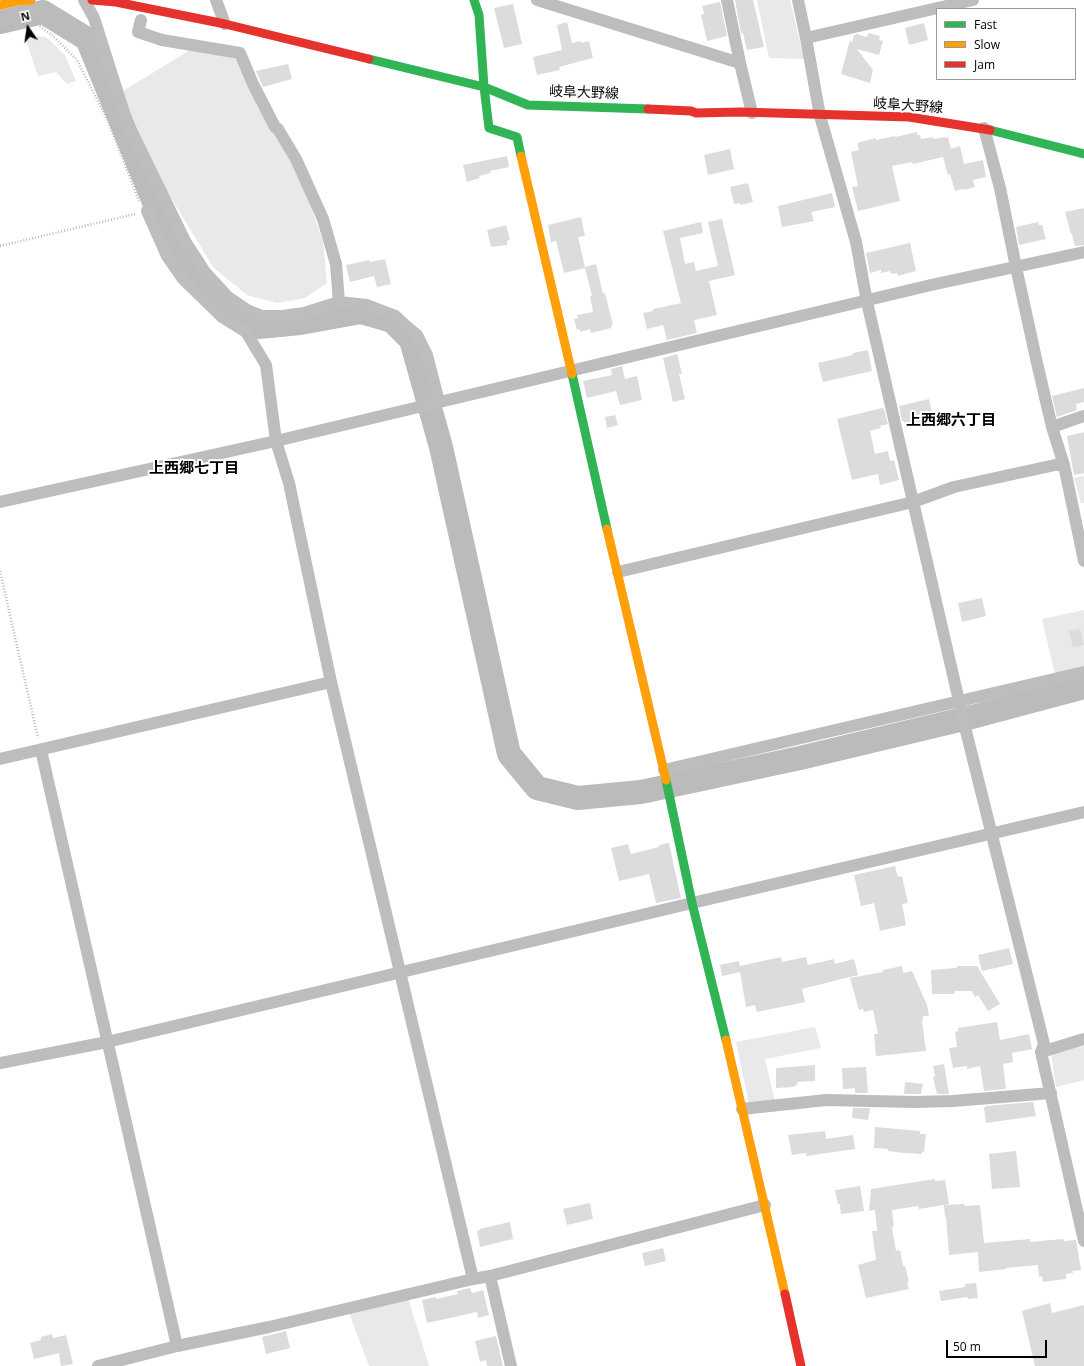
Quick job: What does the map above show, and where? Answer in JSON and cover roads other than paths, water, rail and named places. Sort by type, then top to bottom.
[{"type":"street","points":[[0,5],[17,1],[31,0]]},
{"type":"street","points":[[84,0],[94,18],[127,122],[185,241],[205,272],[228,297],[246,310],[262,316],[282,316],[304,313],[339,302],[367,305],[393,315],[417,335],[427,355],[439,402]]},
{"type":"street","name":"岐阜大野線","points":[[92,0],[116,2],[225,24],[484,87],[528,105],[691,111],[696,113],[752,113],[909,118],[984,128],[1084,154]]},
{"type":"street","points":[[216,0],[225,24]]},
{"type":"street","points":[[474,0],[479,14],[484,87],[489,128],[517,137],[646,699],[665,774],[692,903],[766,1205],[801,1366]]},
{"type":"street","points":[[537,0],[740,63]]},
{"type":"street","points":[[727,0],[752,113]]},
{"type":"street","points":[[798,0],[820,116],[856,242],[867,302],[965,727],[1044,1044],[1041,1052],[1084,1241]]},
{"type":"street","points":[[938,8],[973,0]]},
{"type":"street","points":[[806,38],[936,8]]},
{"type":"street","points":[[141,20],[138,32],[162,40],[240,53],[253,84],[275,126],[296,159],[323,219],[336,264],[339,302]]},
{"type":"street","points":[[984,128],[1000,188],[1052,427],[1064,465],[1084,561]]},
{"type":"street","points":[[147,211],[167,256],[183,279],[222,317],[246,332],[266,365],[276,441],[289,483],[331,682],[473,1279]]},
{"type":"street","points":[[0,502],[276,441],[867,302],[931,285],[1084,252]]},
{"type":"street","points":[[1052,427],[1084,416]]},
{"type":"street","points":[[618,572],[913,502],[954,487],[1055,465],[1064,465]]},
{"type":"street","points":[[665,774],[960,704],[1084,672]]},
{"type":"street","points":[[0,759],[331,682]]},
{"type":"street","points":[[40,750],[177,1346]]},
{"type":"street","points":[[0,1063],[107,1042],[692,903],[1084,812]]},
{"type":"street","points":[[1041,1052],[1084,1039]]},
{"type":"street","points":[[742,1109],[826,1100],[923,1102],[1050,1093]]},
{"type":"street","points":[[98,1366],[177,1346],[268,1327],[490,1276],[766,1205]]},
{"type":"street","points":[[490,1276],[511,1366]]},
{"type":"waterway","points":[[0,22],[43,12],[87,39],[156,207],[184,260],[216,301],[259,327],[300,323],[361,312],[392,321],[411,340],[441,447],[509,754],[537,788],[578,798],[641,792],[800,758],[976,716],[1084,687]]},
{"type":"district","name":"上西郷六丁目","points":[[951,421]]},
{"type":"district","name":"上西郷七丁目","points":[[194,469]]}]
